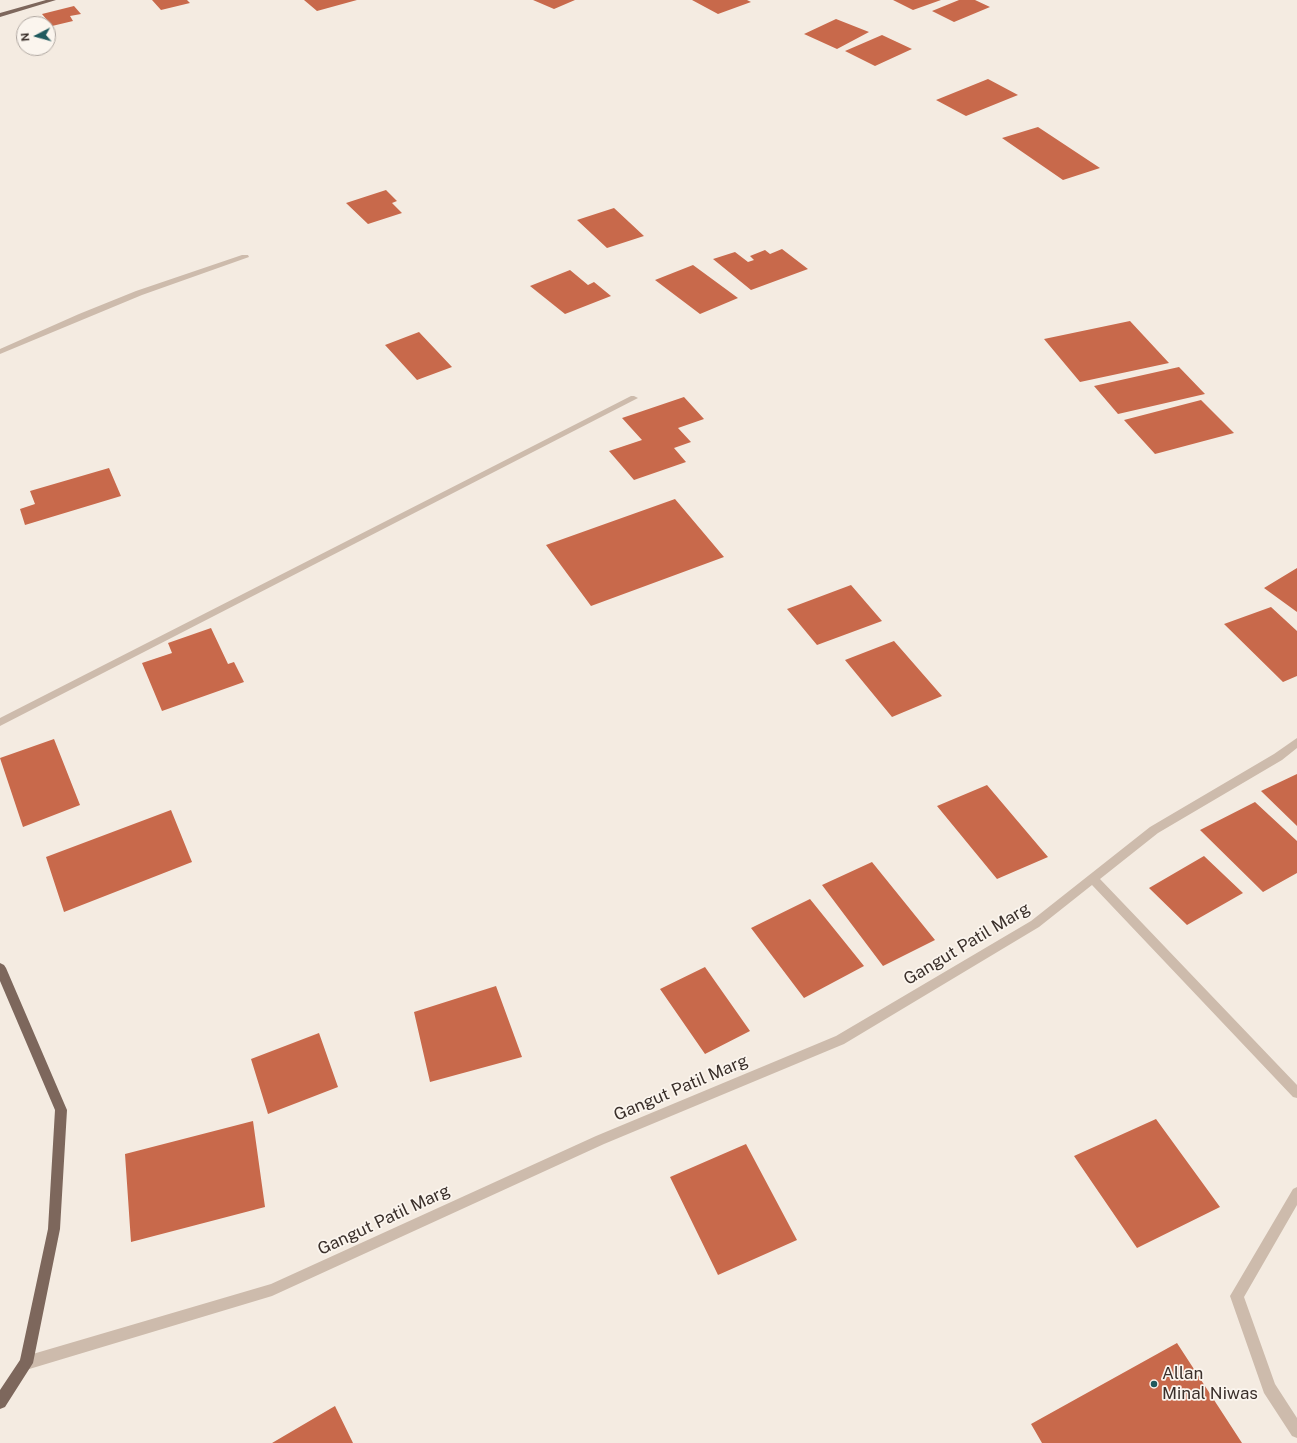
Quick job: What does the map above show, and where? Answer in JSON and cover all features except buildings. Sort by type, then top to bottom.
[{"type":"main road","points":[[0,15],[53,0]]},
{"type":"main road","points":[[0,968],[61,1110],[54,1229],[26,1363],[0,1402]]},
{"type":"street","points":[[0,352],[139,293],[245,258]]},
{"type":"street","points":[[0,722],[634,398]]},
{"type":"street","name":"Gangut Patil Marg","points":[[26,1363],[272,1290],[600,1140],[840,1040],[1035,924],[1154,830],[1278,757],[1297,742]]},
{"type":"street","points":[[1092,878],[1297,1093]]},
{"type":"street","points":[[1297,1193],[1236,1296],[1269,1388],[1297,1431]]},
{"type":"place","name":"Allan Minal Niwas","points":[[1154,1384]]}]
